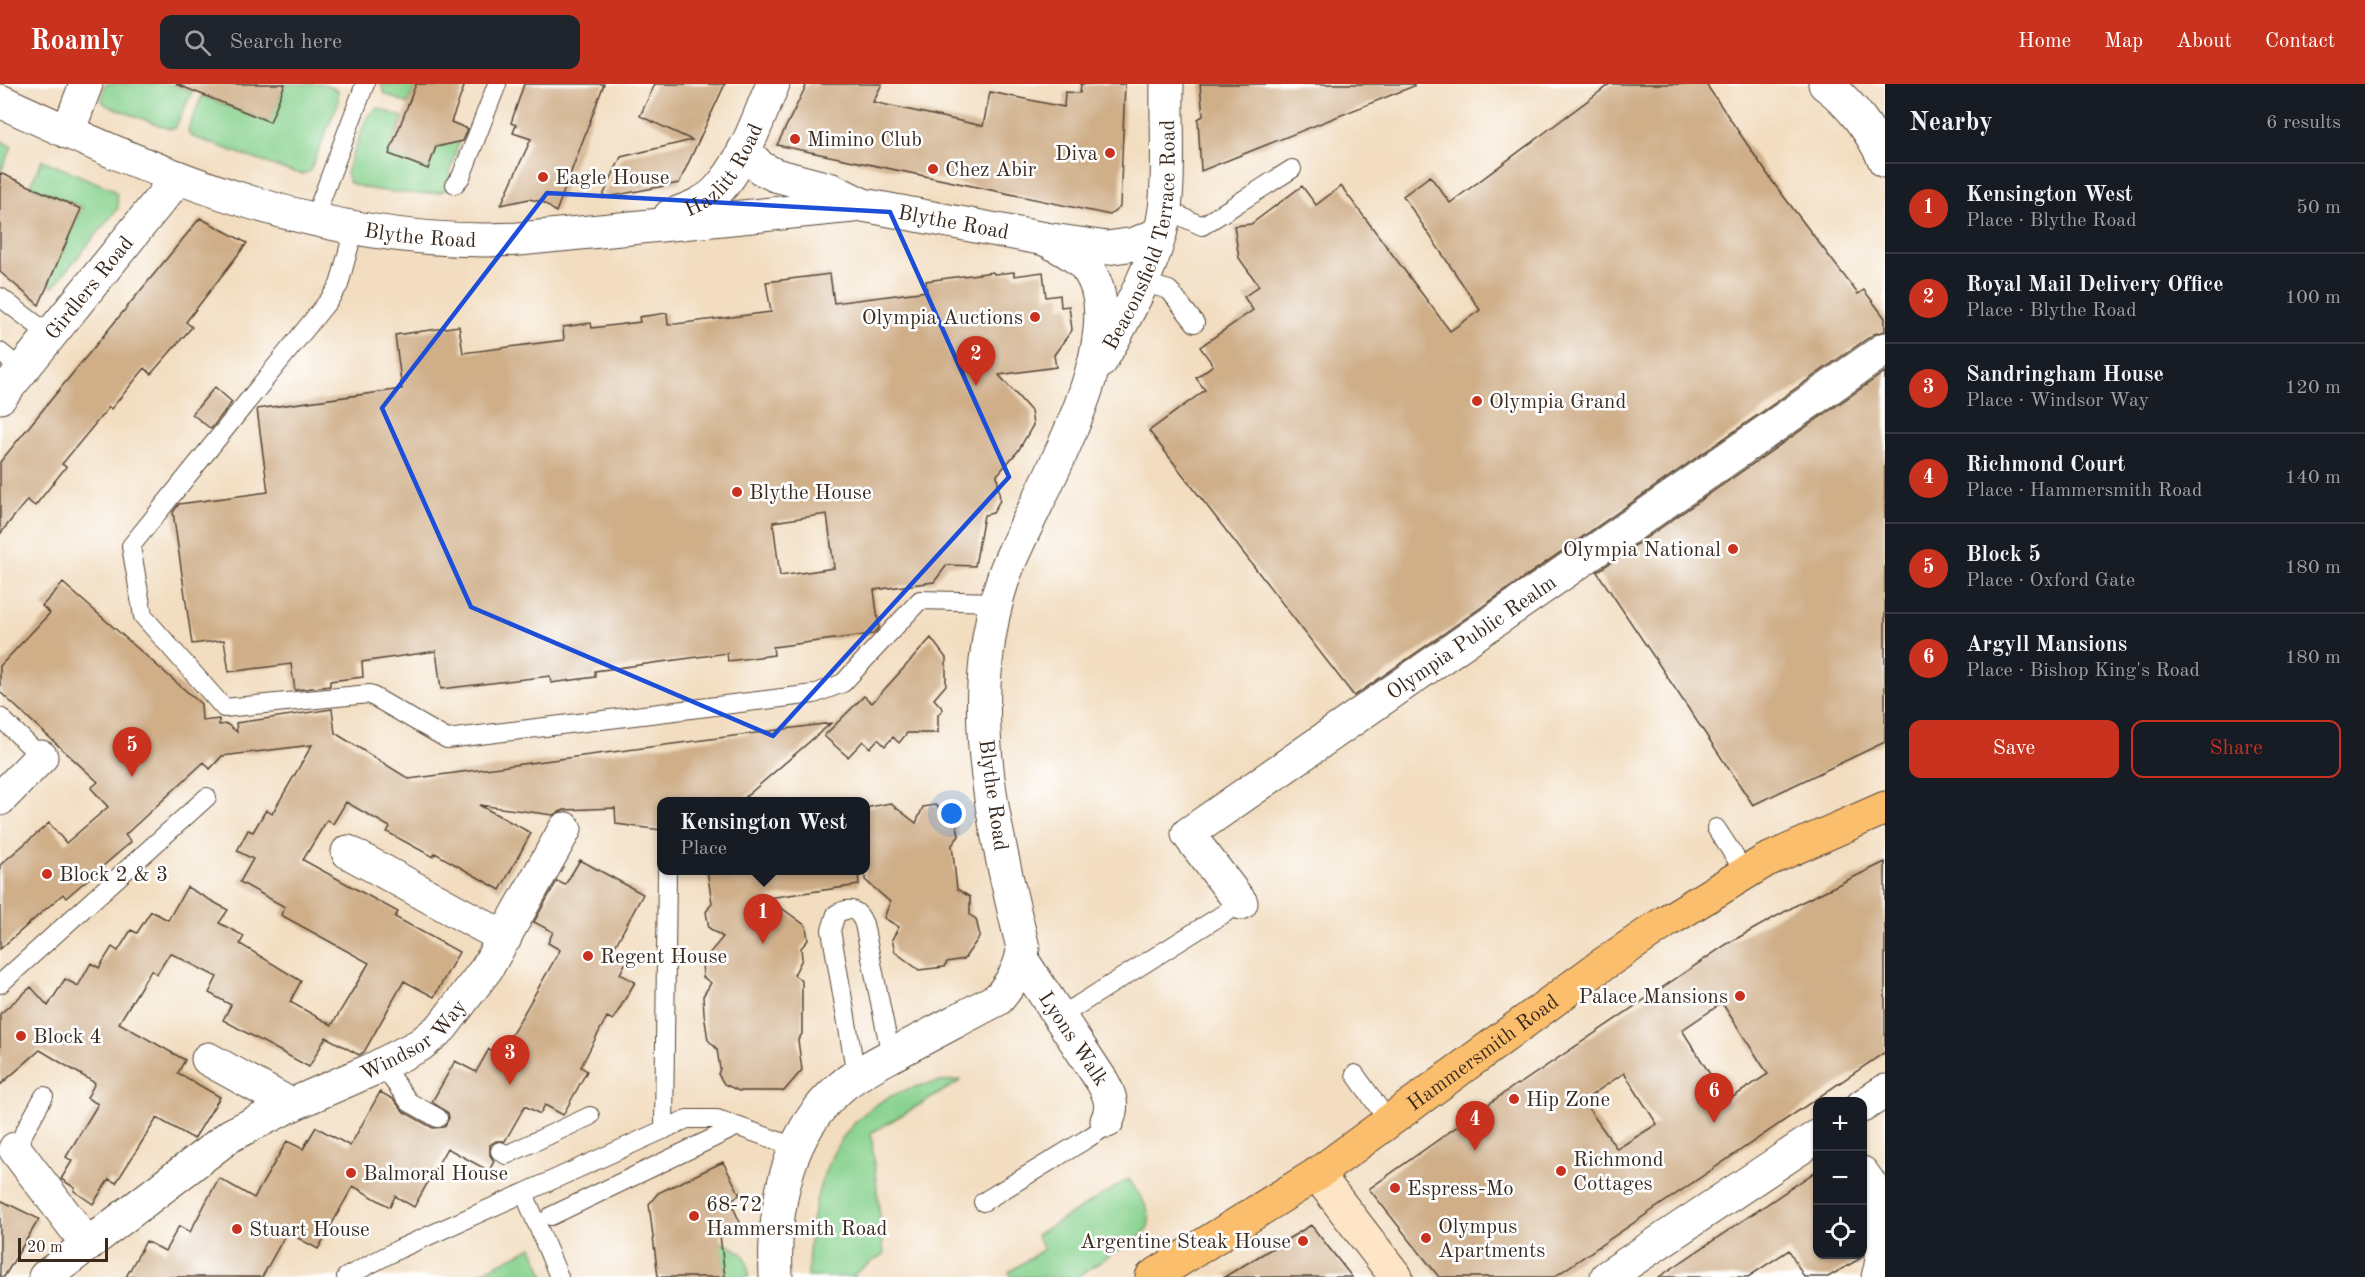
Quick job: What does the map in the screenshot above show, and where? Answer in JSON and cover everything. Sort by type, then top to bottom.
[{"type":"main road","name":"Hammersmith Road","points":[[1152,1277],[1317,1174],[1599,967],[1745,872],[1839,826],[1885,808]]},
{"type":"main road","points":[[1317,1174],[1396,1277]]},
{"type":"street","points":[[68,132],[86,84]]},
{"type":"street","name":"Hazlitt Road","points":[[644,228],[698,205],[715,194],[729,177],[744,150],[773,84]]},
{"type":"street","name":"Beaconsfield Terrace Road","points":[[1092,379],[1141,282],[1162,221],[1167,84]]},
{"type":"street","points":[[1825,84],[1840,95],[1879,147],[1885,161]]},
{"type":"street","name":"Blythe Road","points":[[0,101],[177,179],[354,230],[385,236],[481,242],[863,205]]},
{"type":"street","name":"Blythe Road","points":[[744,150],[761,168],[776,175],[832,190],[863,205],[1045,239],[1122,248],[1162,221]]},
{"type":"street","name":"Girdlers Road","points":[[0,397],[11,361],[50,335],[177,179]]},
{"type":"street","name":"Blythe Road","points":[[1022,960],[1023,948],[1002,858],[986,752],[985,662],[996,602],[1005,572],[1092,379],[1100,307],[1095,284],[1086,267],[1067,251],[1045,239]]},
{"type":"street","name":"Olympia Public Realm","points":[[1241,903],[1188,834],[1885,349]]},
{"type":"street","points":[[0,799],[41,757]]},
{"type":"street","name":"Windsor Way","points":[[45,1277],[231,1135],[291,1105],[382,1065],[420,1045],[442,1027],[458,1009],[506,938],[565,829]]},
{"type":"street","points":[[348,852],[506,938]]},
{"type":"street","points":[[776,1277],[775,1245],[780,1202],[795,1148],[828,1098],[856,1075],[998,999],[1008,988],[1022,960]]},
{"type":"street","name":"Lyons Walk","points":[[1022,960],[1089,1059],[1109,1093],[1112,1111],[1107,1120]]},
{"type":"street","points":[[208,1059],[291,1105]]},
{"type":"street","points":[[1867,1103],[1885,1091]]},
{"type":"street","points":[[1607,1277],[1813,1139]]},
{"type":"street","points":[[15,1149],[88,1245]]},
{"type":"street","points":[[1867,1179],[1880,1200],[1883,1218],[1884,1256],[1878,1277]]},
{"type":"lane","points":[[314,219],[365,84]]},
{"type":"lane","points":[[455,184],[461,177],[497,84]]},
{"type":"lane","points":[[1162,221],[1202,226],[1292,169]]},
{"type":"lane","points":[[354,230],[339,285],[329,300],[131,546],[143,616],[224,708],[369,694],[447,739],[814,694],[843,682],[920,600],[996,602]]},
{"type":"lane","points":[[1141,282],[1168,290],[1195,323]]},
{"type":"lane","points":[[0,297],[50,335]]},
{"type":"lane","points":[[0,717],[41,757]]},
{"type":"lane","points":[[0,984],[207,797]]},
{"type":"lane","points":[[1716,828],[1745,872]]},
{"type":"lane","points":[[664,1130],[667,875]]},
{"type":"lane","points":[[1059,1017],[1241,903]]},
{"type":"lane","points":[[856,1075],[831,930],[836,914],[843,910],[852,909],[860,914],[864,924],[891,1056]]},
{"type":"lane","points":[[382,1065],[409,1102],[438,1118]]},
{"type":"lane","points":[[1355,1074],[1389,1122]]},
{"type":"lane","points":[[15,1149],[44,1096]]},
{"type":"lane","points":[[500,1152],[506,1155],[590,1116]]},
{"type":"lane","points":[[346,1277],[399,1249],[687,1119],[717,1119],[795,1148]]},
{"type":"lane","points":[[983,1202],[1099,1131],[1107,1120]]},
{"type":"lane","points":[[551,1216],[736,1126]]},
{"type":"lane","points":[[524,1193],[559,1277]]},
{"type":"highlighted area","points":[[547,193],[890,212],[1009,477],[773,736],[471,607],[382,408]]},
{"type":"green space","points":[[105,84],[172,84],[192,92],[175,128],[169,129],[106,105],[102,101]]},
{"type":"green space","points":[[285,84],[326,84],[338,91],[338,103],[310,171],[302,174],[289,171],[190,136],[188,130],[202,96],[269,122]]},
{"type":"green space","points":[[416,84],[408,104],[385,94],[381,85]]},
{"type":"green space","points":[[377,108],[403,117],[389,154],[428,168],[436,147],[443,146],[447,136],[459,141],[445,190],[426,193],[397,192],[368,188],[349,182],[346,172],[367,117]]},
{"type":"green space","points":[[0,140],[12,147],[0,173]]},
{"type":"green space","points":[[42,160],[112,189],[117,195],[118,208],[53,287],[0,242],[62,253],[82,207],[30,186]]},
{"type":"green space","points":[[962,1080],[871,1133],[884,1254],[854,1274],[855,1277],[808,1277],[810,1239],[816,1202],[826,1170],[841,1141],[861,1116],[888,1098],[921,1085]]},
{"type":"green space","points":[[1129,1179],[1149,1214],[1148,1227],[1143,1234],[1077,1277],[1012,1277],[1009,1272],[1044,1249],[1036,1235]]},
{"type":"green space","points":[[720,1242],[739,1250],[745,1257],[749,1277],[725,1277]]},
{"type":"green space","points":[[532,1247],[545,1277],[472,1277]]},
{"type":"building","points":[[176,84],[285,84],[270,122]]},
{"type":"building","points":[[416,84],[465,84],[451,122],[468,129],[463,141],[436,147],[428,169],[389,154]]},
{"type":"building","points":[[524,84],[604,84],[556,212],[543,202],[529,199],[501,205],[531,139],[513,133],[516,125],[511,123]]},
{"type":"building","points":[[655,84],[725,84],[679,183],[602,198],[621,157],[692,140],[640,116]]},
{"type":"building","points":[[807,84],[882,84],[873,102],[983,126],[990,92],[1064,107],[1065,92],[1080,93],[1081,84],[1125,84],[1120,207],[1110,215],[777,145]]},
{"type":"building","points":[[1200,84],[1414,84],[1414,86],[1201,171],[1198,119],[1203,116]]},
{"type":"building","name":"Olympia Grand","points":[[1610,84],[1706,84],[1775,185],[1858,294],[1864,290],[1885,318],[1885,331],[1874,334],[1354,696],[1149,431],[1205,390],[1196,378],[1213,365],[1200,347],[1253,310],[1244,297],[1259,286],[1239,258],[1234,226],[1251,224],[1302,186],[1316,205],[1341,186],[1450,331],[1480,310],[1403,196],[1430,176],[1450,203]]},
{"type":"building","points":[[0,173],[81,209],[39,305],[0,272]]},
{"type":"building","points":[[200,218],[247,243],[186,322],[192,327],[151,374],[145,368],[111,409],[109,407],[62,464],[66,467],[35,506],[27,500],[0,534],[0,462]]},
{"type":"building","points":[[993,272],[994,274],[1014,272],[1014,276],[1043,272],[1046,297],[1060,295],[1061,307],[1069,306],[1072,330],[1054,355],[1056,367],[999,375],[1031,411],[1033,425],[1018,451],[997,475],[1000,500],[993,513],[984,515],[975,566],[947,565],[934,582],[874,590],[879,628],[873,634],[773,647],[774,655],[728,661],[727,653],[595,671],[595,677],[551,683],[550,676],[441,689],[436,651],[362,662],[363,677],[330,681],[330,686],[295,690],[291,664],[229,672],[224,640],[192,644],[173,512],[179,504],[268,492],[257,409],[402,389],[395,335],[459,326],[463,353],[564,340],[563,327],[591,323],[592,328],[640,322],[639,317],[667,313],[668,325],[771,312],[766,282],[830,274],[834,303],[927,291],[926,281]],"holes":[[[827,514],[834,568],[780,576],[773,522]]]},
{"type":"building","name":"Olympia National","points":[[1885,372],[1885,742],[1753,805],[1597,572]]},
{"type":"building","points":[[215,387],[232,402],[211,429],[192,414]]},
{"type":"building","points":[[63,583],[201,704],[202,721],[219,719],[219,725],[227,724],[237,732],[236,723],[332,709],[335,733],[409,779],[831,723],[746,797],[657,797],[657,829],[616,824],[615,808],[564,810],[553,815],[479,805],[531,833],[500,890],[435,853],[433,857],[387,832],[390,827],[346,802],[333,824],[327,820],[303,860],[398,912],[395,917],[459,952],[434,997],[404,981],[364,1052],[359,1055],[326,1037],[309,1067],[223,1020],[231,1005],[209,993],[217,977],[170,953],[157,974],[151,970],[119,1023],[185,1060],[178,1073],[220,1097],[194,1139],[157,1118],[116,1183],[109,1179],[93,1204],[61,1179],[72,1161],[66,1157],[98,1104],[87,1098],[95,1083],[40,1050],[0,1085],[0,1014],[31,987],[48,1006],[65,979],[78,986],[91,963],[99,968],[112,947],[118,951],[131,930],[137,933],[151,911],[168,920],[187,887],[228,910],[219,923],[244,936],[240,944],[301,981],[290,1002],[332,1025],[369,963],[281,915],[285,907],[240,882],[253,859],[237,851],[248,830],[253,832],[266,810],[272,814],[312,745],[222,756],[210,769],[204,762],[125,835],[131,842],[66,898],[63,894],[0,949],[0,865],[49,823],[66,843],[108,807],[91,788],[98,782],[0,692],[0,666],[50,613],[42,606]]},
{"type":"building","points":[[931,638],[946,658],[946,685],[934,699],[943,709],[938,715],[938,733],[907,733],[899,743],[893,737],[885,746],[878,739],[870,748],[863,741],[848,757],[824,736],[864,696],[872,703]]},
{"type":"building","points":[[890,803],[916,823],[923,807],[935,805],[956,820],[959,836],[952,845],[957,889],[970,897],[970,915],[976,919],[980,936],[964,959],[947,962],[944,967],[919,970],[895,952],[892,939],[899,927],[884,918],[890,902],[865,880],[865,875],[870,875],[870,807]]},
{"type":"building","points":[[580,860],[643,894],[612,952],[627,960],[620,974],[635,982],[613,1020],[607,1017],[581,1067],[587,1071],[563,1115],[545,1105],[540,1114],[525,1106],[505,1141],[496,1141],[490,1145],[490,1155],[494,1161],[489,1171],[447,1148],[414,1207],[395,1196],[390,1207],[353,1186],[318,1249],[287,1232],[262,1277],[126,1277],[146,1241],[165,1251],[179,1226],[190,1232],[219,1178],[254,1198],[287,1141],[303,1149],[316,1127],[350,1146],[380,1092],[393,1099],[404,1112],[433,1128],[444,1127],[449,1118],[448,1113],[432,1102],[455,1061],[476,1072],[489,1049],[500,1055],[560,950],[548,943],[553,932],[534,922],[557,881],[565,885]]},
{"type":"building","points":[[1885,862],[1885,1052],[1819,1097],[1813,1097],[1813,1101],[1554,1277],[1439,1277],[1369,1189],[1517,1084],[1727,944],[1802,902]],"holes":[[[1722,1003],[1768,1074],[1727,1101],[1682,1030]],[[1624,1073],[1657,1124],[1617,1149],[1583,1101]]]},
{"type":"building","points":[[708,875],[858,875],[859,885],[768,898],[806,926],[808,940],[801,948],[802,959],[794,975],[802,981],[802,1034],[798,1040],[802,1070],[784,1091],[739,1091],[724,1084],[718,1074],[720,1069],[717,1049],[708,1040],[703,996],[711,983],[703,977],[702,962],[723,937],[709,928],[706,912],[712,903]]},
{"type":"building","name":"68-72 Hammersmith Road","points":[[723,1162],[740,1195],[730,1200],[742,1227],[720,1235],[725,1277],[658,1277],[649,1204],[658,1193]]},
{"type":"building","points":[[1813,1173],[1813,1259],[1860,1259],[1828,1277],[1804,1277],[1789,1250],[1748,1277],[1659,1277]]},
{"type":"building","points":[[0,1200],[39,1219],[4,1277],[0,1277]]},
{"type":"building","points":[[1311,1225],[1352,1277],[1224,1277],[1278,1245]]},
{"type":"place","name":"Mimino Club","points":[[795,139]]},
{"type":"place","name":"Diva","points":[[1110,153]]},
{"type":"place","name":"Chez Abir","points":[[933,169]]},
{"type":"place","name":"Eagle House","points":[[543,177]]},
{"type":"place","name":"Olympia Auctions","points":[[1035,317]]},
{"type":"place","name":"Royal Mail Delivery Office","points":[[976,386]]},
{"type":"place","name":"Olympia Grand","points":[[1477,401]]},
{"type":"place","name":"Blythe House","points":[[737,492]]},
{"type":"place","name":"Olympia National","points":[[1733,549]]},
{"type":"place","name":"Block 5","points":[[132,777]]},
{"type":"place","name":"Block 2 & 3","points":[[47,874]]},
{"type":"place","name":"Kensington West","points":[[763,944]]},
{"type":"place","name":"Regent House","points":[[588,956]]},
{"type":"place","name":"Palace Mansions","points":[[1740,996]]},
{"type":"place","name":"Block 4","points":[[21,1036]]},
{"type":"place","name":"Sandringham House","points":[[510,1085]]},
{"type":"place","name":"Hip Zone","points":[[1514,1099]]},
{"type":"place","name":"Argyll Mansions","points":[[1714,1123]]},
{"type":"place","name":"Richmond Court","points":[[1475,1151]]},
{"type":"place","name":"Richmond Cottages","points":[[1561,1171]]},
{"type":"place","name":"Balmoral House","points":[[351,1173]]},
{"type":"place","name":"Espress-Mo","points":[[1395,1188]]},
{"type":"place","name":"68-72 Hammersmith Road","points":[[694,1216]]},
{"type":"place","name":"Stuart House","points":[[237,1229]]},
{"type":"place","name":"Olympus Apartments","points":[[1426,1238]]},
{"type":"place","name":"Argentine Steak House","points":[[1303,1241]]}]
